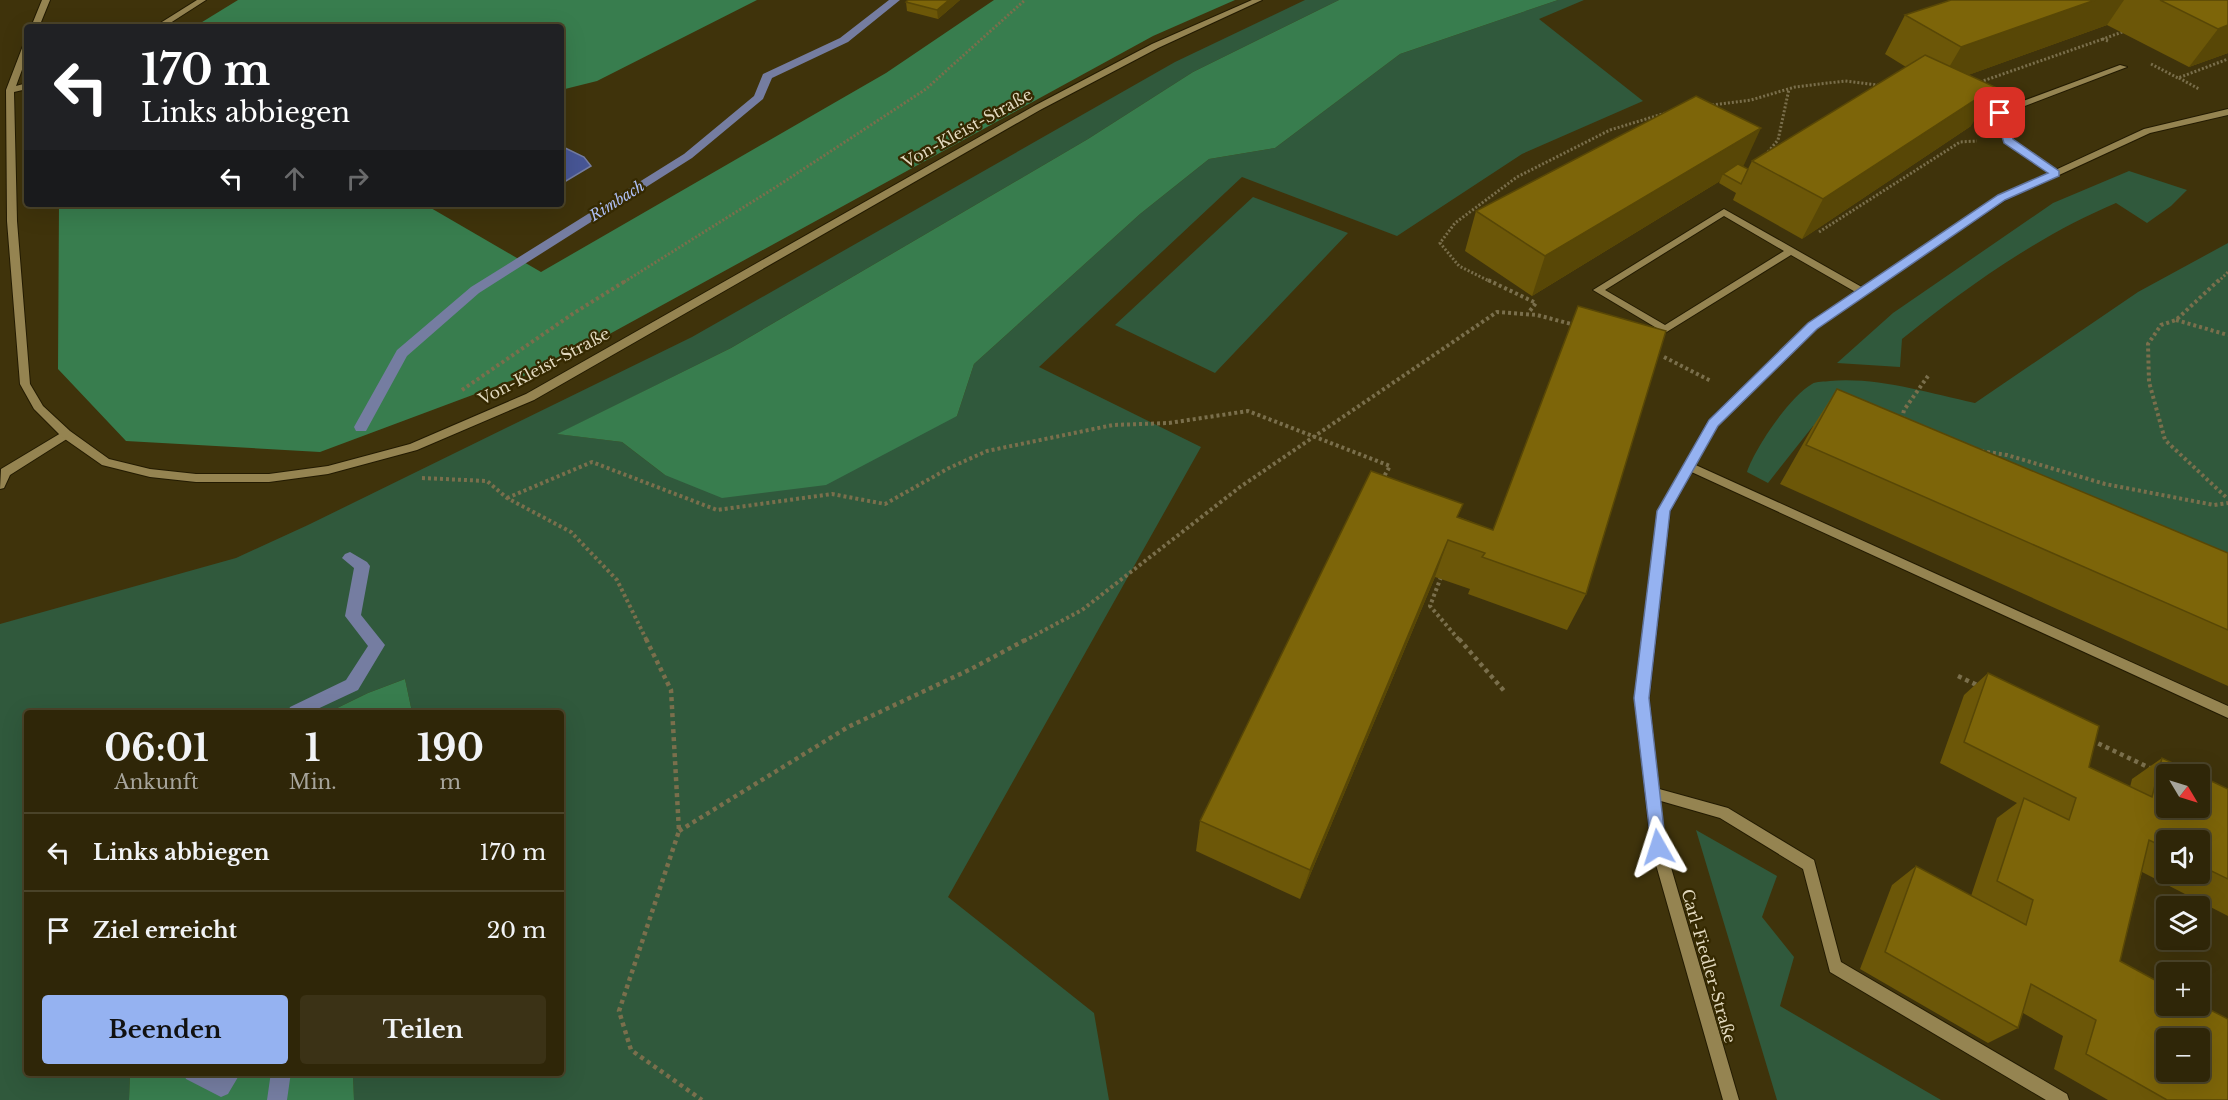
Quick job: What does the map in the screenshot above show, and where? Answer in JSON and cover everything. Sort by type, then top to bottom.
[{"type":"street","points":[[36,24],[46,0]]},
{"type":"street","points":[[163,24],[202,0]]},
{"type":"street","name":"Von-Kleist-Straße","points":[[10,90],[12,221],[25,384],[39,409],[66,434],[106,462],[150,474],[196,478],[269,478],[328,470],[393,453],[455,430],[530,397],[1047,102],[1155,46],[1258,0]]},
{"type":"street","points":[[10,90],[24,53]]},
{"type":"street","points":[[2055,173],[2008,141],[2000,113],[2123,67]]},
{"type":"street","points":[[10,90],[24,87]]},
{"type":"street","name":"Carl-Fiedler-Straße","points":[[1731,1100],[1658,847],[1642,698],[1647,639],[1664,511],[1713,423],[1812,326],[2002,198],[2147,131],[2228,112]]},
{"type":"street","points":[[1790,251],[1665,330],[1598,290],[1724,213],[1863,292]]},
{"type":"street","points":[[0,485],[5,472],[66,434]]},
{"type":"street","points":[[1689,466],[2228,712]]},
{"type":"street","points":[[1652,793],[1724,813],[1809,866],[1835,967],[2061,1100]]},
{"type":"path","points":[[455,430],[453,398],[471,384],[574,312],[777,187],[926,89],[1025,0]]},
{"type":"path","points":[[1976,84],[2126,31]]},
{"type":"path","points":[[2103,39],[2178,78],[2228,59]]},
{"type":"path","points":[[2123,67],[2142,59]]},
{"type":"path","points":[[1707,106],[1751,100],[1789,89],[1845,81],[1884,86]]},
{"type":"path","points":[[1766,156],[1778,140],[1789,89]]},
{"type":"path","points":[[1529,312],[1536,303],[1459,266],[1440,243],[1455,223],[1517,177],[1610,130],[1673,111]]},
{"type":"path","points":[[1790,251],[1960,142],[2008,141]]},
{"type":"path","points":[[1977,450],[2007,455],[2105,484],[2214,505],[2228,501],[2165,440],[2150,382],[2148,344],[2161,325],[2176,320],[2228,272]]},
{"type":"path","points":[[680,831],[848,727],[971,669],[1082,610],[1240,487],[1497,312],[1529,312],[1550,316],[1584,328]]},
{"type":"path","points":[[2176,320],[2228,335]]},
{"type":"path","points":[[1661,356],[1741,396]]},
{"type":"path","points":[[1899,430],[1904,410],[1928,376]]},
{"type":"path","points":[[507,498],[592,462],[717,510],[832,494],[885,504],[949,468],[987,451],[1113,425],[1169,423],[1248,411],[1390,466],[1380,484]]},
{"type":"path","points":[[393,453],[395,477],[487,481],[507,498],[571,532],[616,580],[671,690],[680,831],[619,1011],[631,1050],[702,1100]]},
{"type":"path","points":[[1443,573],[1430,606],[1505,692]]},
{"type":"path","points":[[1958,676],[1989,691]]},
{"type":"path","points":[[2083,736],[2156,771]]},
{"type":"green space","points":[[238,0],[757,0],[597,81],[564,89],[564,24],[199,24]]},
{"type":"green space","points":[[994,0],[1235,0],[1153,36],[553,365],[320,452],[126,441],[58,369],[59,207],[429,207],[541,272],[886,73]]},
{"type":"green space","points":[[1305,0],[1339,0],[1193,72],[1088,139],[731,348],[558,434],[622,442],[665,475],[957,416],[974,364],[1140,214],[1209,159],[1275,148],[1400,54],[1558,0],[1584,0],[1539,19],[1643,101],[1522,154],[1397,236],[1242,177],[1039,367],[1201,447],[948,897],[1094,1013],[1109,1100],[354,1100],[353,1076],[564,1076],[564,710],[412,710],[405,679],[333,710],[24,710],[24,1076],[130,1076],[129,1100],[0,1100],[0,624],[236,558],[308,525],[692,337],[1175,62]]},
{"type":"green space","points":[[1339,0],[1558,0],[1400,54],[1275,148],[1209,159],[1140,214],[974,364],[957,416],[826,485],[722,498],[665,475],[622,442],[557,434],[731,348],[1088,139],[1193,72]]},
{"type":"green space","points":[[2129,171],[2187,190],[2171,206],[2147,223],[2116,203],[2031,247],[1978,281],[1902,339],[1900,367],[1837,363],[1893,313],[2053,203]]},
{"type":"green space","points":[[1253,197],[1348,233],[1215,373],[1115,325]]},
{"type":"green space","points":[[2228,243],[2228,604],[1813,426],[1768,483],[1747,472],[1757,450],[1774,424],[1794,399],[1814,383],[1867,381],[1975,403],[2138,292]]},
{"type":"green space","points":[[405,679],[412,710],[333,710]]},
{"type":"green space","points":[[1696,830],[1777,876],[1762,917],[1794,957],[1780,1006],[1941,1100],[1777,1100]]},
{"type":"green space","points":[[130,1076],[353,1076],[354,1100],[129,1100]]},
{"type":"water","points":[[564,147],[584,157],[591,166],[564,182]]},
{"type":"building","points":[[908,0],[949,0],[937,10],[906,2]]},
{"type":"building","points":[[1951,0],[2095,0],[1961,47],[1905,15]]},
{"type":"building","points":[[2160,0],[2228,0],[2228,25],[2218,29]]},
{"type":"building","points":[[1925,55],[1995,87],[1823,199],[1752,161]]},
{"type":"building","points":[[1696,96],[1761,128],[1545,256],[1476,211]]},
{"type":"building","points":[[1738,164],[1748,169],[1741,184],[1723,174]]},
{"type":"building","points":[[1578,306],[1666,331],[1586,594],[1482,557],[1485,553],[1448,540],[1310,870],[1200,821],[1371,471],[1463,504],[1457,517],[1493,530]]},
{"type":"building","points":[[1837,389],[2228,553],[2228,630],[1806,445]]},
{"type":"building","points":[[1988,673],[2099,726],[2089,767],[2152,797],[2156,781],[2156,818],[2210,818],[2210,780],[2228,789],[2228,879],[2210,870],[2210,830],[2156,830],[2156,843],[2149,840],[2120,961],[2156,981],[2156,1016],[2210,1016],[2210,1010],[2228,1019],[2228,1100],[2167,1100],[2086,1054],[2096,1020],[2031,984],[2018,1028],[1885,952],[1916,866],[2026,925],[2033,900],[1997,881],[2024,798],[2069,820],[2076,798],[1964,742]]},
{"type":"building","points":[[2162,758],[2175,764],[2160,764]]},
{"type":"waterway","name":"Rimbach","points":[[361,427],[402,353],[475,290],[688,156],[759,97],[767,76],[844,40],[895,0]]},
{"type":"waterway","name":"Rimbach","points":[[300,710],[352,685],[377,645],[353,616],[362,566],[350,558]]},
{"type":"waterway","name":"Rimbach","points":[[200,1076],[221,1087],[228,1076]]},
{"type":"waterway","name":"Rimbach","points":[[277,1100],[280,1076]]},
{"type":"route","points":[[1658,847],[1642,698],[1647,639],[1664,511],[1713,423],[1812,326],[2002,198],[2055,173],[2008,141],[2000,113]]}]
